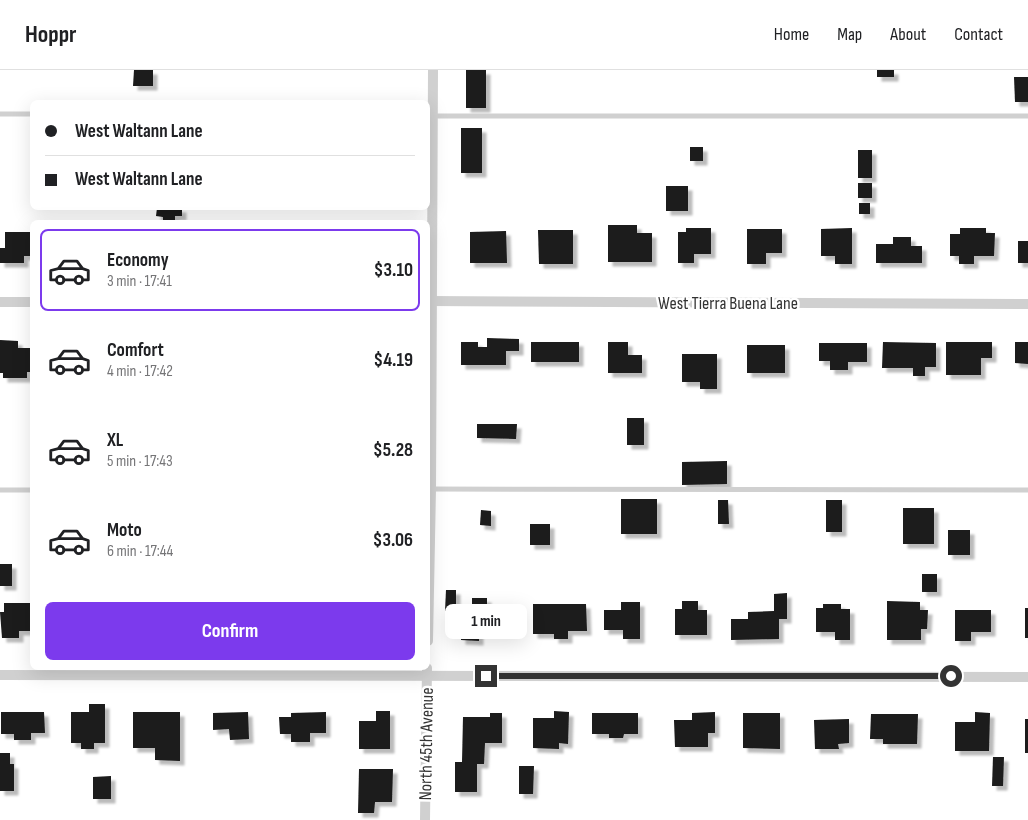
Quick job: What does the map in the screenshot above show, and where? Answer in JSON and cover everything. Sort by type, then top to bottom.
[{"type":"street","points":[[430,301],[430,116],[433,70]]},
{"type":"street","name":"West Tierra Buena Lane","points":[[430,301],[1028,304]]},
{"type":"street","points":[[0,302],[30,302]]},
{"type":"street","points":[[0,675],[427,671],[1028,677]]},
{"type":"street","name":"North 45th Avenue","points":[[425,820],[427,671]]},
{"type":"lane","points":[[0,114],[30,114]]},
{"type":"lane","points":[[430,116],[1028,116]]},
{"type":"lane","points":[[430,489],[1028,490]]},
{"type":"lane","points":[[0,490],[30,490]]},
{"type":"building","points":[[134,70],[153,70],[153,86],[133,86]]},
{"type":"building","points":[[466,70],[486,70],[486,108],[466,108]]},
{"type":"building","points":[[877,70],[894,70],[894,77],[877,77]]},
{"type":"building","points":[[1014,77],[1028,77],[1028,102],[1015,102]]},
{"type":"building","points":[[461,128],[482,128],[482,173],[461,173]]},
{"type":"building","points":[[690,147],[703,147],[703,161],[690,161]]},
{"type":"building","points":[[858,150],[872,150],[872,178],[858,178]]},
{"type":"building","points":[[858,183],[872,183],[872,198],[858,198]]},
{"type":"building","points":[[666,186],[688,186],[688,211],[666,211]]},
{"type":"building","points":[[859,203],[870,203],[870,214],[859,214]]},
{"type":"building","points":[[157,210],[182,210],[182,216],[175,216],[175,220],[163,220],[163,217],[156,216]]},
{"type":"building","points":[[608,225],[637,225],[637,233],[652,233],[652,262],[608,262]]},
{"type":"building","points":[[686,228],[711,228],[711,254],[694,254],[694,263],[678,263],[678,232],[686,232]]},
{"type":"building","points":[[852,228],[852,264],[835,264],[835,256],[821,256],[821,229]]},
{"type":"building","points":[[960,228],[986,228],[986,233],[995,233],[994,256],[974,256],[974,264],[959,264],[959,256],[950,256],[950,234],[960,234]]},
{"type":"building","points":[[747,229],[782,229],[782,253],[766,253],[766,264],[747,264]]},
{"type":"building","points":[[538,230],[573,230],[573,264],[539,264]]},
{"type":"building","points":[[506,231],[507,263],[470,263],[470,232]]},
{"type":"building","points":[[5,232],[30,232],[30,256],[24,256],[24,263],[0,263],[0,248],[5,248]]},
{"type":"building","points":[[893,237],[911,237],[911,246],[922,246],[922,263],[876,263],[876,244],[893,244]]},
{"type":"building","points":[[1018,241],[1028,241],[1028,263],[1018,263]]},
{"type":"building","points":[[487,338],[519,339],[519,351],[506,351],[506,365],[461,365],[461,342],[478,342],[478,347],[487,347]]},
{"type":"building","points":[[0,340],[18,341],[18,348],[30,348],[30,372],[27,372],[27,378],[3,378],[3,373],[0,373]]},
{"type":"building","points":[[531,342],[579,342],[579,362],[531,362]]},
{"type":"building","points":[[608,342],[628,342],[628,355],[642,355],[642,373],[608,373]]},
{"type":"building","points":[[883,342],[936,343],[936,367],[925,367],[925,376],[913,376],[913,368],[882,368]]},
{"type":"building","points":[[946,342],[992,342],[992,358],[981,358],[981,375],[946,375]]},
{"type":"building","points":[[1015,342],[1028,342],[1028,364],[1015,363]]},
{"type":"building","points":[[819,343],[867,343],[867,362],[848,362],[848,370],[830,370],[830,361],[819,361]]},
{"type":"building","points":[[747,345],[785,345],[785,373],[747,373]]},
{"type":"building","points":[[682,354],[717,354],[717,389],[700,389],[700,382],[682,382]]},
{"type":"building","points":[[627,418],[644,418],[644,445],[627,445]]},
{"type":"building","points":[[477,424],[517,424],[516,439],[477,438]]},
{"type":"building","points":[[727,461],[727,484],[682,485],[682,462]]},
{"type":"building","points":[[621,499],[657,499],[657,534],[621,534]]},
{"type":"building","points":[[718,500],[728,500],[729,524],[718,524]]},
{"type":"building","points":[[826,500],[842,500],[842,532],[826,532]]},
{"type":"building","points":[[903,508],[934,508],[934,544],[903,544]]},
{"type":"building","points":[[481,510],[491,511],[491,526],[480,525]]},
{"type":"building","points":[[530,524],[550,524],[550,545],[530,545]]},
{"type":"building","points":[[948,530],[970,530],[970,555],[948,555]]},
{"type":"building","points":[[0,564],[12,564],[12,586],[0,586]]},
{"type":"building","points":[[922,574],[937,574],[937,592],[922,592]]},
{"type":"building","points":[[446,590],[456,590],[456,611],[445,611]]},
{"type":"building","points":[[787,593],[787,619],[779,619],[779,639],[731,640],[731,619],[748,619],[748,612],[774,611],[774,594]]},
{"type":"building","points":[[472,598],[487,598],[487,609],[496,609],[496,632],[479,632],[479,641],[461,640],[461,609],[472,609]]},
{"type":"building","points":[[682,601],[698,601],[698,610],[707,610],[707,635],[675,635],[675,609],[682,609]]},
{"type":"building","points":[[887,601],[920,602],[920,610],[928,610],[927,629],[921,629],[921,640],[887,640]]},
{"type":"building","points":[[621,602],[640,602],[640,639],[623,639],[623,630],[604,630],[604,610],[621,610]]},
{"type":"building","points":[[4,603],[30,603],[30,631],[19,631],[19,638],[2,638],[0,612],[4,612]]},
{"type":"building","points":[[533,604],[586,604],[587,631],[568,631],[568,639],[554,639],[554,634],[533,634]]},
{"type":"building","points":[[823,604],[841,604],[841,609],[850,609],[850,640],[835,640],[835,632],[816,632],[816,608],[823,608]]},
{"type":"building","points":[[1025,608],[1028,608],[1028,638],[1025,638]]},
{"type":"building","points":[[955,610],[991,610],[991,632],[971,632],[971,641],[955,641]]},
{"type":"building","points":[[89,704],[105,704],[105,743],[94,743],[94,749],[81,749],[81,743],[71,743],[71,712],[89,712]]},
{"type":"building","points":[[376,711],[390,711],[390,749],[359,749],[359,721],[376,721]]},
{"type":"building","points":[[554,711],[569,712],[568,744],[559,743],[559,749],[533,748],[533,718],[554,718]]},
{"type":"building","points":[[1,712],[44,712],[45,733],[31,733],[31,740],[14,740],[14,734],[1,734]]},
{"type":"building","points":[[133,712],[180,712],[180,761],[155,760],[155,748],[133,748]]},
{"type":"building","points":[[248,712],[249,739],[230,740],[229,729],[213,730],[213,713]]},
{"type":"building","points":[[326,712],[326,733],[310,733],[310,742],[291,742],[291,734],[280,734],[279,717],[291,717],[291,713]]},
{"type":"building","points":[[715,712],[715,733],[708,733],[708,747],[675,747],[674,720],[692,720],[692,713]]},
{"type":"building","points":[[975,712],[990,713],[989,751],[955,751],[955,722],[975,722]]},
{"type":"building","points":[[490,713],[502,713],[502,743],[485,743],[484,764],[477,764],[477,792],[455,792],[455,762],[462,762],[463,717],[490,717]]},
{"type":"building","points":[[592,713],[638,713],[638,734],[624,734],[623,738],[609,738],[609,734],[592,734]]},
{"type":"building","points":[[743,713],[780,713],[780,749],[743,748]]},
{"type":"building","points":[[871,714],[918,714],[917,744],[883,744],[883,739],[870,739]]},
{"type":"building","points":[[849,719],[849,743],[838,744],[839,749],[815,749],[814,720]]},
{"type":"building","points":[[1025,719],[1028,719],[1028,753],[1025,753]]},
{"type":"building","points":[[0,753],[10,753],[10,764],[14,764],[14,791],[0,791]]},
{"type":"building","points":[[993,757],[1004,757],[1003,786],[992,786]]},
{"type":"building","points":[[519,766],[534,766],[533,794],[519,794]]},
{"type":"building","points":[[359,769],[393,769],[392,802],[375,802],[374,813],[358,813]]},
{"type":"building","points":[[111,776],[111,799],[93,799],[93,777]]},
{"type":"route","points":[[486,676],[951,676]]}]
